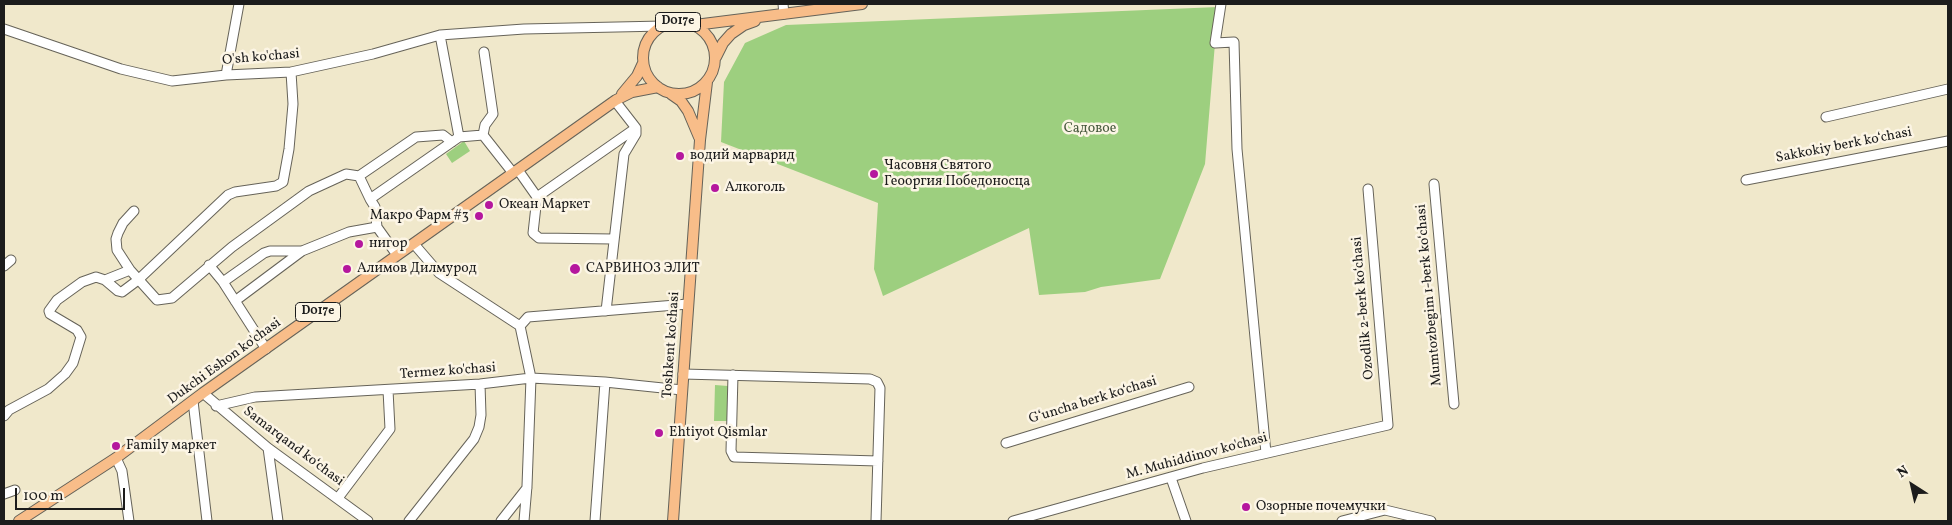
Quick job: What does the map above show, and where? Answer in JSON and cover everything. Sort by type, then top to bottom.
[{"type":"main road","name":"D017e","points":[[716,57],[723,43],[731,34],[744,25],[784,9],[862,4]]},
{"type":"main road","name":"D017e","points":[[695,25],[770,16]]},
{"type":"main road","name":"D017e","points":[[616,101],[630,85],[643,63],[643,52],[647,41],[654,32],[673,22],[695,25],[704,30],[710,38],[716,57],[715,66],[706,82]]},
{"type":"main road","points":[[643,63],[651,81],[681,101],[695,125],[700,140]]},
{"type":"main road","points":[[671,94],[690,93],[699,89],[706,82]]},
{"type":"main road","name":"Toshkent ko'chasi","points":[[673,521],[700,140],[706,82]]},
{"type":"main road","name":"D017e","points":[[616,101],[632,92],[658,87]]},
{"type":"main road","name":"Dukchi Eshon ko'chasi","points":[[19,521],[116,458],[203,393],[616,101]]},
{"type":"street","points":[[226,75],[239,4]]},
{"type":"street","points":[[1221,4],[1214,43],[1234,42],[1237,149],[1266,453]]},
{"type":"street","name":"O'sh ko'chasi","points":[[4,29],[121,69],[172,81],[226,75],[291,72],[373,54],[440,35],[524,29],[663,26]]},
{"type":"street","points":[[440,35],[455,139]]},
{"type":"street","points":[[483,135],[485,126],[493,114],[484,52]]},
{"type":"street","points":[[4,416],[9,410],[48,390],[65,374],[73,363],[80,341],[80,333],[51,316],[49,311],[57,300],[82,282],[96,277],[105,280],[120,292],[138,280],[228,195],[235,192],[276,186],[283,182],[289,149],[293,104],[291,72]]},
{"type":"street","points":[[1826,117],[1948,89]]},
{"type":"street","points":[[606,311],[624,154],[636,134],[636,128],[616,101]]},
{"type":"street","points":[[537,197],[636,128]]},
{"type":"street","points":[[134,211],[123,223],[116,239],[117,250],[130,270],[154,298],[163,300],[172,298],[209,265],[309,191],[346,174],[359,176],[416,137],[443,135],[455,139],[483,135]]},
{"type":"street","points":[[483,135],[537,197],[533,233],[539,238],[613,239]]},
{"type":"street","points":[[370,200],[455,139]]},
{"type":"street","name":"Sakkokiy berk koʻchasi","points":[[1746,180],[1948,141]]},
{"type":"street","points":[[359,176],[375,208],[377,227],[397,255]]},
{"type":"street","name":"Mumtozbegim 1-berk koʻchasi","points":[[1434,184],[1454,404]]},
{"type":"street","name":"Ozodlik 2-berk koʻchasi","points":[[1368,189],[1388,425]]},
{"type":"street","points":[[235,301],[302,251],[348,232],[377,227]]},
{"type":"street","points":[[414,244],[439,272],[520,326],[531,378],[528,486],[524,521]]},
{"type":"street","points":[[223,282],[264,252],[302,251]]},
{"type":"street","points":[[209,265],[223,282],[266,349]]},
{"type":"street","points":[[105,280],[130,270]]},
{"type":"street","points":[[520,326],[528,317],[688,304]]},
{"type":"street","points":[[683,374],[875,380],[880,388],[876,521]]},
{"type":"street","points":[[733,375],[731,451],[734,458],[878,461]]},
{"type":"street","name":"Termez ko'chasi","points":[[216,406],[255,398],[480,384],[531,378],[605,382],[682,390]]},
{"type":"street","points":[[595,521],[605,382]]},
{"type":"street","points":[[409,521],[474,439],[481,416],[480,384]]},
{"type":"street","name":"Gʻuncha berk koʻchasi","points":[[1006,443],[1189,386]]},
{"type":"street","points":[[338,498],[390,429],[388,390]]},
{"type":"street","name":"Samarqand ko‘chasi","points":[[203,393],[216,406],[268,448],[368,521]]},
{"type":"street","points":[[193,401],[207,521]]},
{"type":"street","name":"M. Muhiddinov ko'chasi","points":[[1013,521],[1266,453],[1323,442],[1388,425]]},
{"type":"street","points":[[268,448],[278,521]]},
{"type":"street","points":[[116,458],[122,470],[129,521]]},
{"type":"street","points":[[1172,478],[1186,521]]},
{"type":"street","points":[[501,521],[528,486]]},
{"type":"street","points":[[4,494],[16,490]]},
{"type":"street","points":[[350,509],[352,521]]},
{"type":"street","points":[[1347,521],[1385,510],[1431,521]]},
{"type":"green space","name":"Садовое","points":[[1218,7],[1205,164],[1160,279],[1101,287],[1085,292],[1039,295],[1029,228],[883,296],[874,269],[878,203],[721,142],[724,82],[745,43],[786,25]]},
{"type":"green space","points":[[464,141],[470,151],[452,163],[446,154]]},
{"type":"green space","points":[[715,385],[728,386],[728,421],[714,421]]},
{"type":"place","name":"водий марварид","points":[[680,156]]},
{"type":"place","name":"Часовня Святого Геооргия Победоносца","points":[[874,174]]},
{"type":"place","name":"Алкоголь","points":[[715,188]]},
{"type":"place","name":"Океан Маркет","points":[[489,205]]},
{"type":"place","name":"Макро Фарм #3","points":[[479,216]]},
{"type":"place","name":"нигор","points":[[359,244]]},
{"type":"place","name":"Алимов Дилмурод","points":[[347,269]]},
{"type":"place","name":"САРВИНОЗ ЭЛИТ","points":[[575,269]]},
{"type":"place","name":"Ehtiyot Qismlar","points":[[659,433]]},
{"type":"place","name":"Family маркет","points":[[116,446]]},
{"type":"place","name":"Озорные почемучки","points":[[1246,507]]}]
